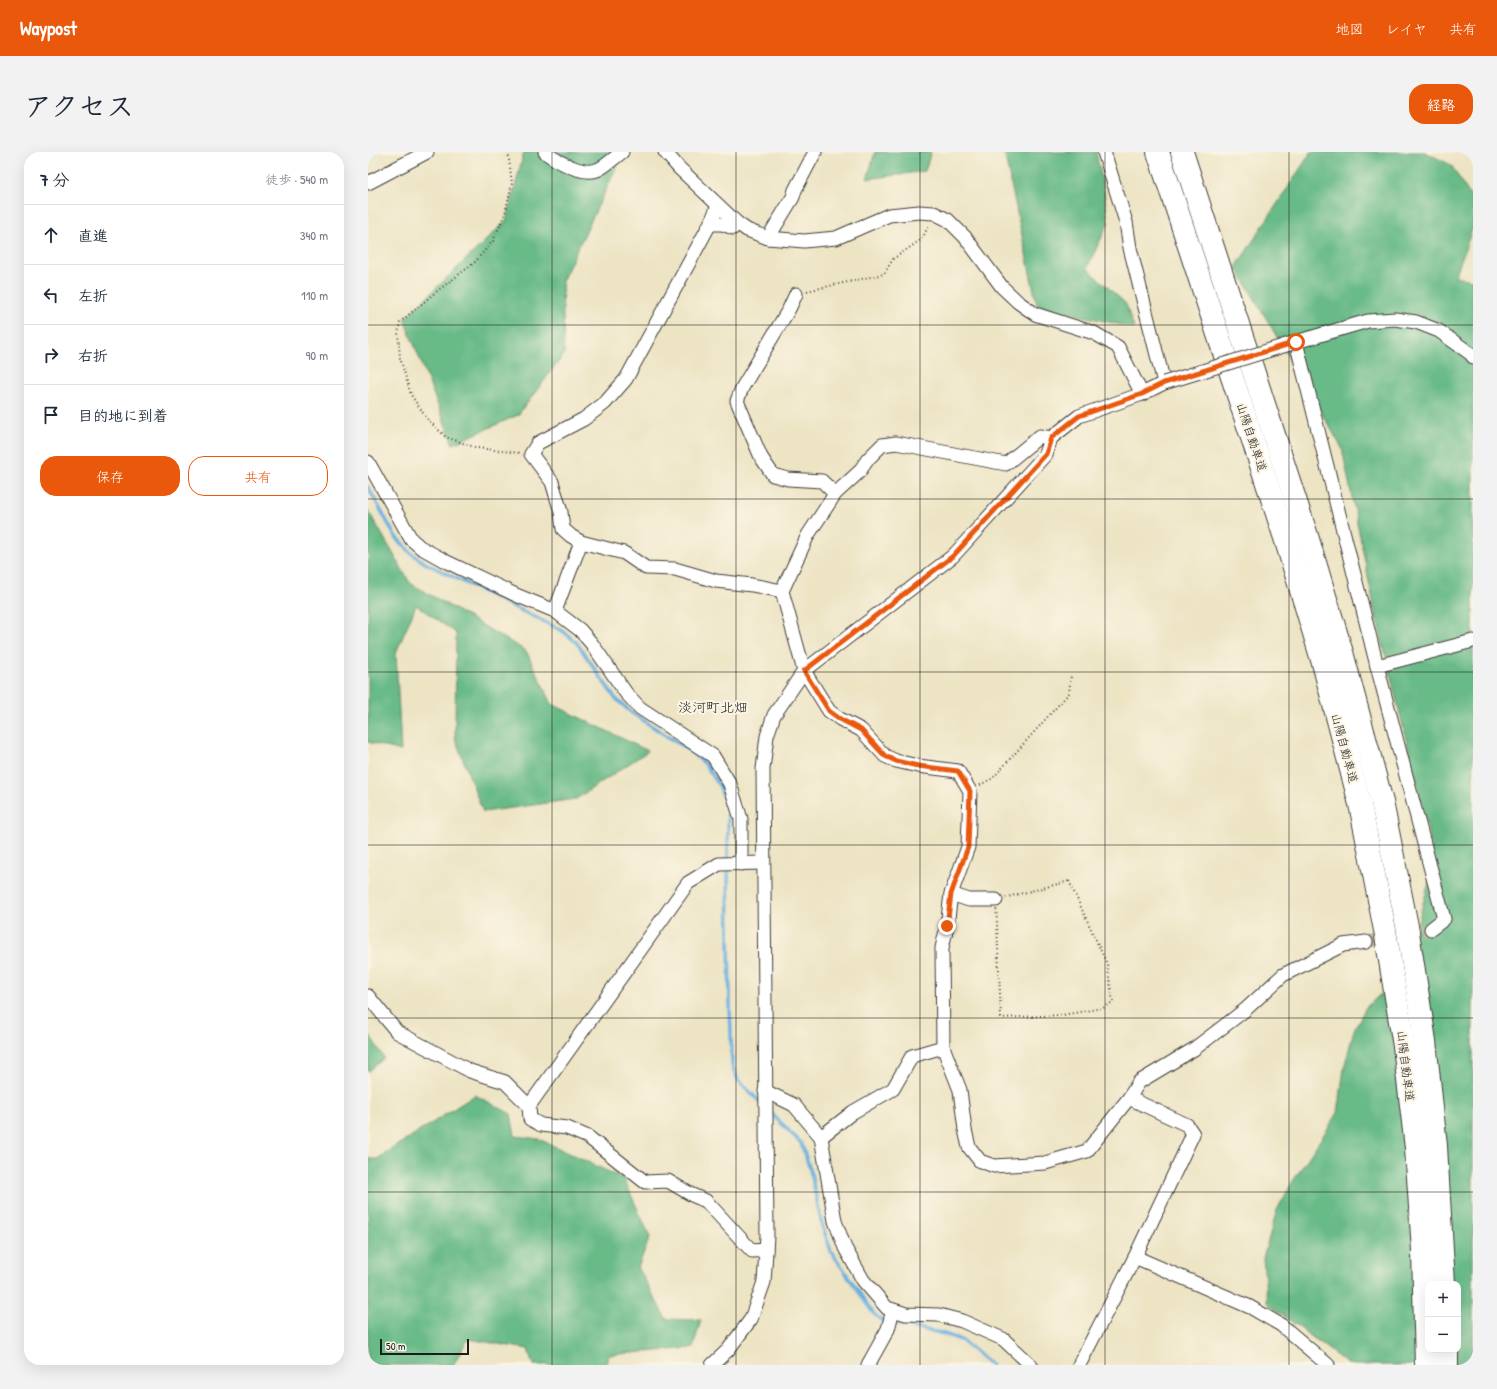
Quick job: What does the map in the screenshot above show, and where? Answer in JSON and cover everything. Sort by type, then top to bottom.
[{"type":"highway","name":"山陽自動車道","points":[[1158,152],[1286,541],[1323,663],[1360,804],[1385,930],[1404,1046],[1416,1148],[1423,1251],[1433,1354],[1447,1365]]},
{"type":"highway","name":"山陽自動車道","points":[[1182,152],[1307,536],[1343,656],[1382,802],[1407,926],[1425,1041],[1436,1146],[1444,1281]]},
{"type":"street","points":[[368,183],[427,152]]},
{"type":"street","points":[[545,152],[575,169],[591,172],[599,170],[622,152]]},
{"type":"street","points":[[666,152],[679,168],[737,223],[747,230],[768,238],[804,241],[836,238],[889,215],[919,212],[934,213],[948,220],[965,237],[1002,287],[1018,302],[1035,314],[1094,333],[1118,347],[1142,394]]},
{"type":"street","points":[[768,238],[793,197],[795,190],[815,152]]},
{"type":"street","points":[[1104,152],[1126,222],[1130,248],[1164,383]]},
{"type":"street","points":[[718,206],[710,224],[626,379],[605,403],[584,419],[538,443],[531,454],[552,482],[561,512],[563,529],[570,536],[580,542],[624,553],[646,568],[675,569],[716,581],[752,585],[782,591]]},
{"type":"street","points":[[710,224],[722,224],[733,228],[737,223]]},
{"type":"street","points":[[796,294],[789,309],[742,388],[737,401],[761,457],[773,475],[822,481],[835,494]]},
{"type":"street","points":[[712,1365],[728,1350],[751,1319],[764,1282],[766,1250],[763,769],[767,736],[774,715],[804,671],[953,556],[1046,454],[1051,438],[1079,416],[1142,394],[1164,383],[1368,321],[1395,319],[1416,322],[1440,331],[1473,357]]},
{"type":"street","points":[[1296,342],[1376,666],[1444,919],[1432,929]]},
{"type":"street","points":[[1051,438],[1040,436],[1006,464],[896,442],[882,445],[868,459],[859,472],[835,494],[808,535],[782,591],[804,671],[829,711],[840,719],[861,730],[885,756],[896,761],[918,766],[958,771],[970,791],[968,847],[951,894],[947,926],[942,948],[942,1047],[960,1090],[965,1130],[969,1147],[980,1162],[994,1166],[1045,1163],[1087,1151],[1129,1098],[1139,1082],[1194,1049],[1245,1010],[1283,974],[1342,945],[1366,942]]},
{"type":"street","points":[[368,462],[411,539],[420,547],[445,561],[516,595],[555,611],[580,630],[592,644],[618,683],[640,708],[712,756],[730,784],[741,819],[741,864]]},
{"type":"street","points":[[555,611],[580,542]]},
{"type":"street","points":[[1376,666],[1473,641]]},
{"type":"street","points":[[741,819],[763,818]]},
{"type":"street","points":[[763,864],[719,864],[688,883],[529,1106],[530,1119],[541,1125],[567,1128],[588,1137],[645,1182],[668,1181],[692,1196],[706,1201],[752,1251],[766,1250]]},
{"type":"street","points":[[951,894],[969,900],[996,900]]},
{"type":"street","points":[[368,996],[397,1032],[470,1071],[505,1082],[529,1106]]},
{"type":"street","points":[[822,1137],[853,1112],[893,1089],[912,1056],[942,1047]]},
{"type":"street","points":[[765,1091],[794,1105],[822,1137],[835,1221],[844,1248],[863,1280],[887,1308],[906,1314],[939,1315],[962,1321],[1003,1339],[1031,1365]]},
{"type":"street","points":[[1079,1365],[1135,1257],[1194,1134],[1187,1125],[1129,1098]]},
{"type":"street","points":[[1135,1257],[1250,1307],[1281,1325],[1328,1365]]},
{"type":"street","points":[[868,1365],[888,1329],[893,1310]]},
{"type":"path","points":[[508,152],[512,183],[505,214],[493,241],[474,263],[400,322],[398,333],[400,358],[411,394],[428,420],[446,437],[477,448],[531,454]]},
{"type":"path","points":[[796,294],[884,274],[893,259],[922,239],[934,213]]},
{"type":"path","points":[[970,791],[993,778],[1069,692],[1070,674]]},
{"type":"path","points":[[1069,881],[1107,964],[1113,1002],[1103,1008],[1062,1015],[1001,1018],[996,900],[1069,881]]},
{"type":"green space","points":[[524,152],[624,152],[562,281],[564,354],[518,415],[453,444],[404,319],[506,221]]},
{"type":"green space","points":[[875,152],[931,152],[925,171],[867,179]]},
{"type":"green space","points":[[1004,152],[1096,152],[1104,191],[1108,224],[1087,268],[1126,304],[1134,328],[1037,305]]},
{"type":"green space","points":[[1311,152],[1425,152],[1451,165],[1473,200],[1473,227],[1455,277],[1473,280],[1473,1365],[1349,1365],[1267,1303],[1263,1258],[1277,1210],[1293,1181],[1338,1113],[1344,1068],[1354,1030],[1366,1007],[1388,988],[1410,952],[1434,863],[1426,821],[1376,616],[1342,448],[1236,267]]},
{"type":"green space","points":[[368,510],[410,583],[526,651],[552,704],[648,751],[576,799],[483,812],[455,738],[456,633],[416,605],[396,653],[401,751],[368,742]]},
{"type":"green space","points":[[368,1032],[384,1058],[368,1072]]},
{"type":"green space","points":[[475,1095],[511,1114],[515,1136],[539,1139],[624,1179],[650,1237],[638,1267],[666,1319],[701,1320],[693,1348],[608,1355],[606,1365],[533,1365],[528,1349],[468,1339],[453,1365],[368,1365],[368,1159],[377,1159]]},
{"type":"waterway","points":[[368,487],[395,536],[411,553],[425,563],[563,631],[577,643],[615,698],[632,713],[690,751],[706,765],[720,787],[728,812],[728,860]]},
{"type":"waterway","points":[[728,867],[732,1065],[738,1080],[763,1105]]},
{"type":"waterway","points":[[770,1112],[801,1143],[810,1169],[822,1225],[831,1251],[873,1313],[882,1321],[886,1322]]},
{"type":"waterway","points":[[892,1323],[941,1333],[961,1340],[992,1365]]},
{"type":"tunnel","points":[[1366,942],[1431,929]]},
{"type":"district","name":"淡河町北畑","points":[[713,706]]},
{"type":"route","points":[[947,926],[951,894],[968,847],[970,791],[958,771],[918,766],[896,761],[885,756],[861,730],[840,719],[829,711],[804,671],[953,556],[1046,454],[1051,438],[1079,416],[1142,394],[1164,383],[1296,342]]}]
